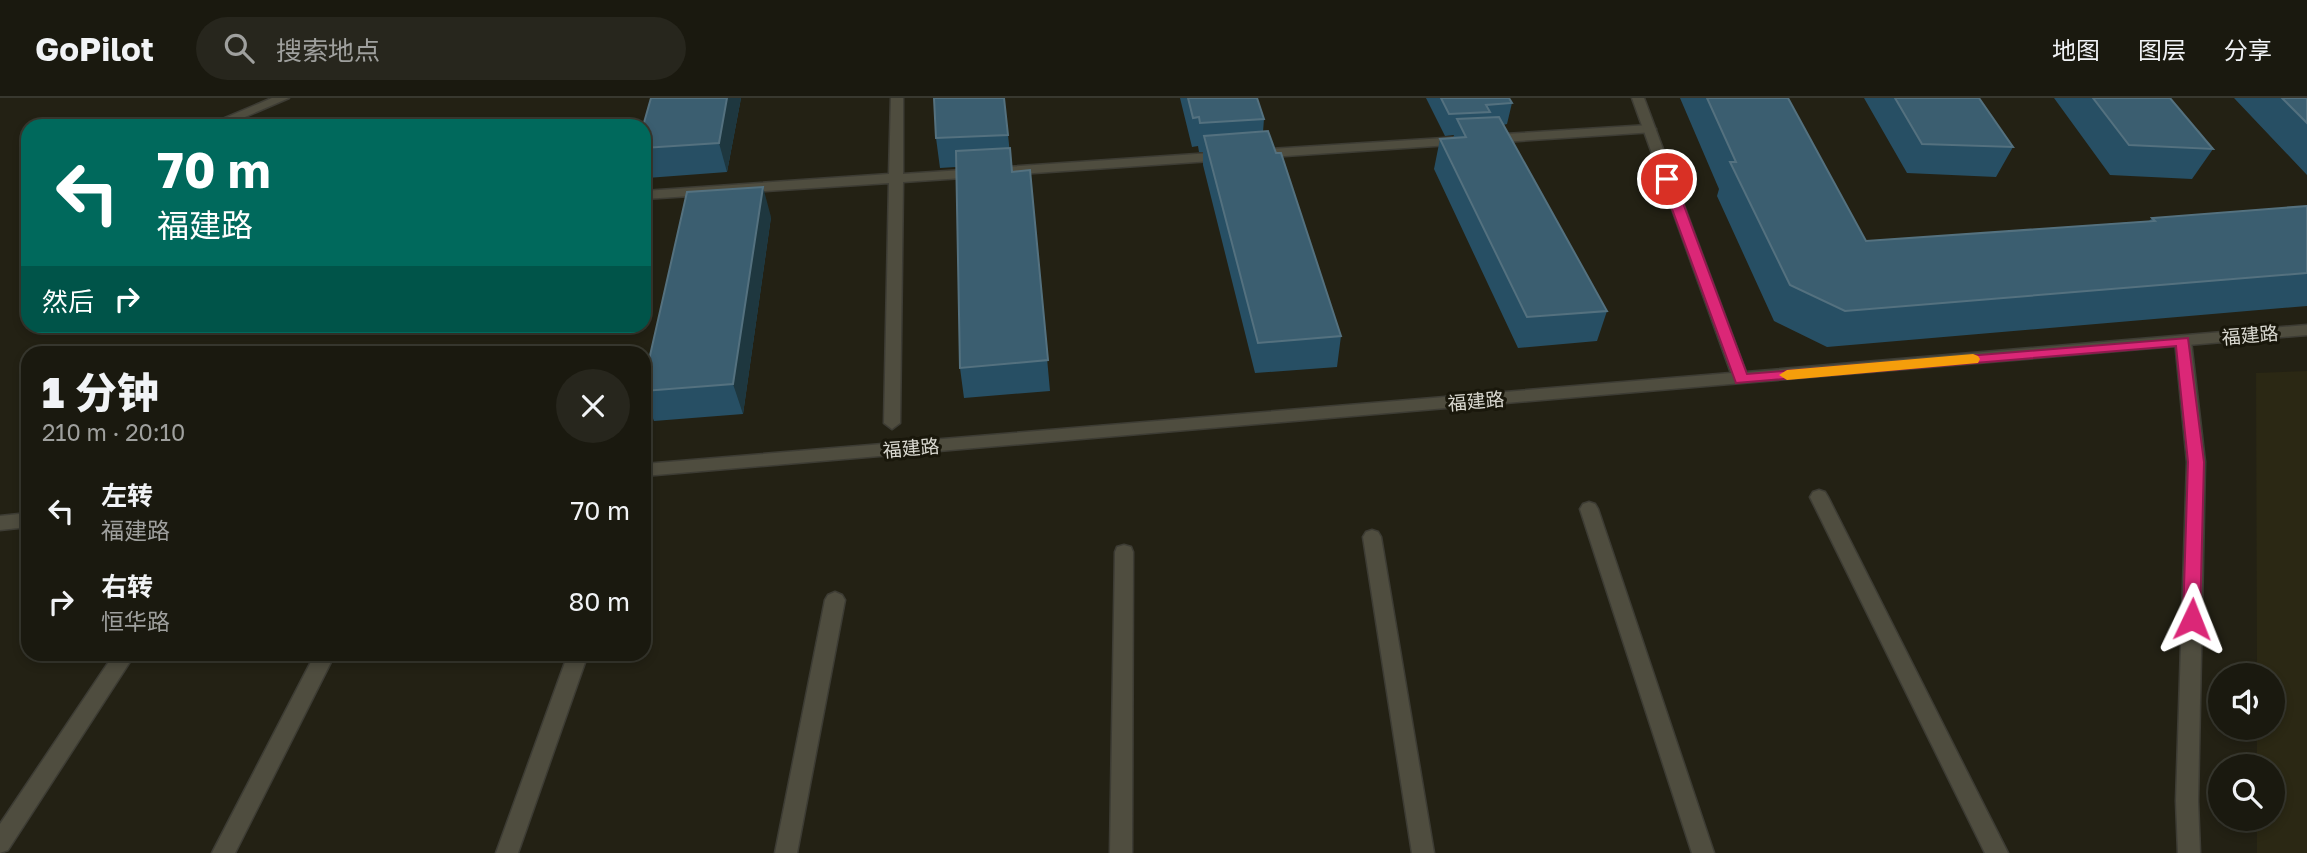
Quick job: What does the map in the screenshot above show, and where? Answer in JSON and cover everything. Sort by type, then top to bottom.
[{"type":"street","points":[[231,119],[283,98]]},
{"type":"street","points":[[892,423],[897,98]]},
{"type":"street","points":[[1638,98],[1741,379]]},
{"type":"street","points":[[651,195],[1649,128]]},
{"type":"street","name":"福建路","points":[[651,469],[2307,330]]},
{"type":"street","points":[[2183,341],[2196,462],[2186,801],[2189,853]]},
{"type":"street","points":[[1819,497],[1997,853]]},
{"type":"street","points":[[1589,509],[1703,853]]},
{"type":"street","points":[[0,523],[21,521]]},
{"type":"street","points":[[1372,537],[1423,853]]},
{"type":"street","points":[[1121,853],[1124,552]]},
{"type":"street","points":[[786,853],[835,600]]},
{"type":"street","points":[[0,843],[120,661]]},
{"type":"street","points":[[223,853],[321,661]]},
{"type":"street","points":[[507,853],[576,661]]},
{"type":"shaded area","points":[[2307,371],[2307,853],[2257,853],[2257,831],[2285,831],[2285,754],[2257,754],[2257,740],[2285,740],[2285,663],[2257,663],[2256,373]]},
{"type":"building","points":[[651,98],[727,98],[719,143],[651,148],[651,119],[645,119]]},
{"type":"building","points":[[934,98],[1004,98],[1008,135],[936,138]]},
{"type":"building","points":[[1188,98],[1257,98],[1264,119],[1200,123],[1199,117],[1193,118]]},
{"type":"building","points":[[1441,98],[1509,98],[1512,103],[1486,105],[1490,112],[1449,114]]},
{"type":"building","points":[[1707,98],[1788,98],[1866,241],[2155,221],[2152,218],[2307,206],[2307,273],[1845,311],[1790,285],[1730,162],[1736,162]]},
{"type":"building","points":[[1895,98],[1979,98],[2013,147],[1922,144]]},
{"type":"building","points":[[2093,98],[2170,98],[2213,149],[2129,145]]},
{"type":"building","points":[[2282,98],[2307,98],[2307,123]]},
{"type":"building","points":[[1499,117],[1607,311],[1527,317],[1440,139],[1466,137],[1457,119]]},
{"type":"building","points":[[1268,131],[1276,153],[1281,153],[1341,336],[1258,343],[1204,136]]},
{"type":"building","points":[[1010,148],[1012,172],[1030,170],[1048,360],[960,368],[956,151]]},
{"type":"building","points":[[763,187],[733,384],[651,390],[651,351],[687,192]]},
{"type":"slow traffic","points":[[1787,375],[1973,359]]},
{"type":"route","points":[[1667,179],[1741,379],[2183,341],[2196,462],[2192,619]]}]
